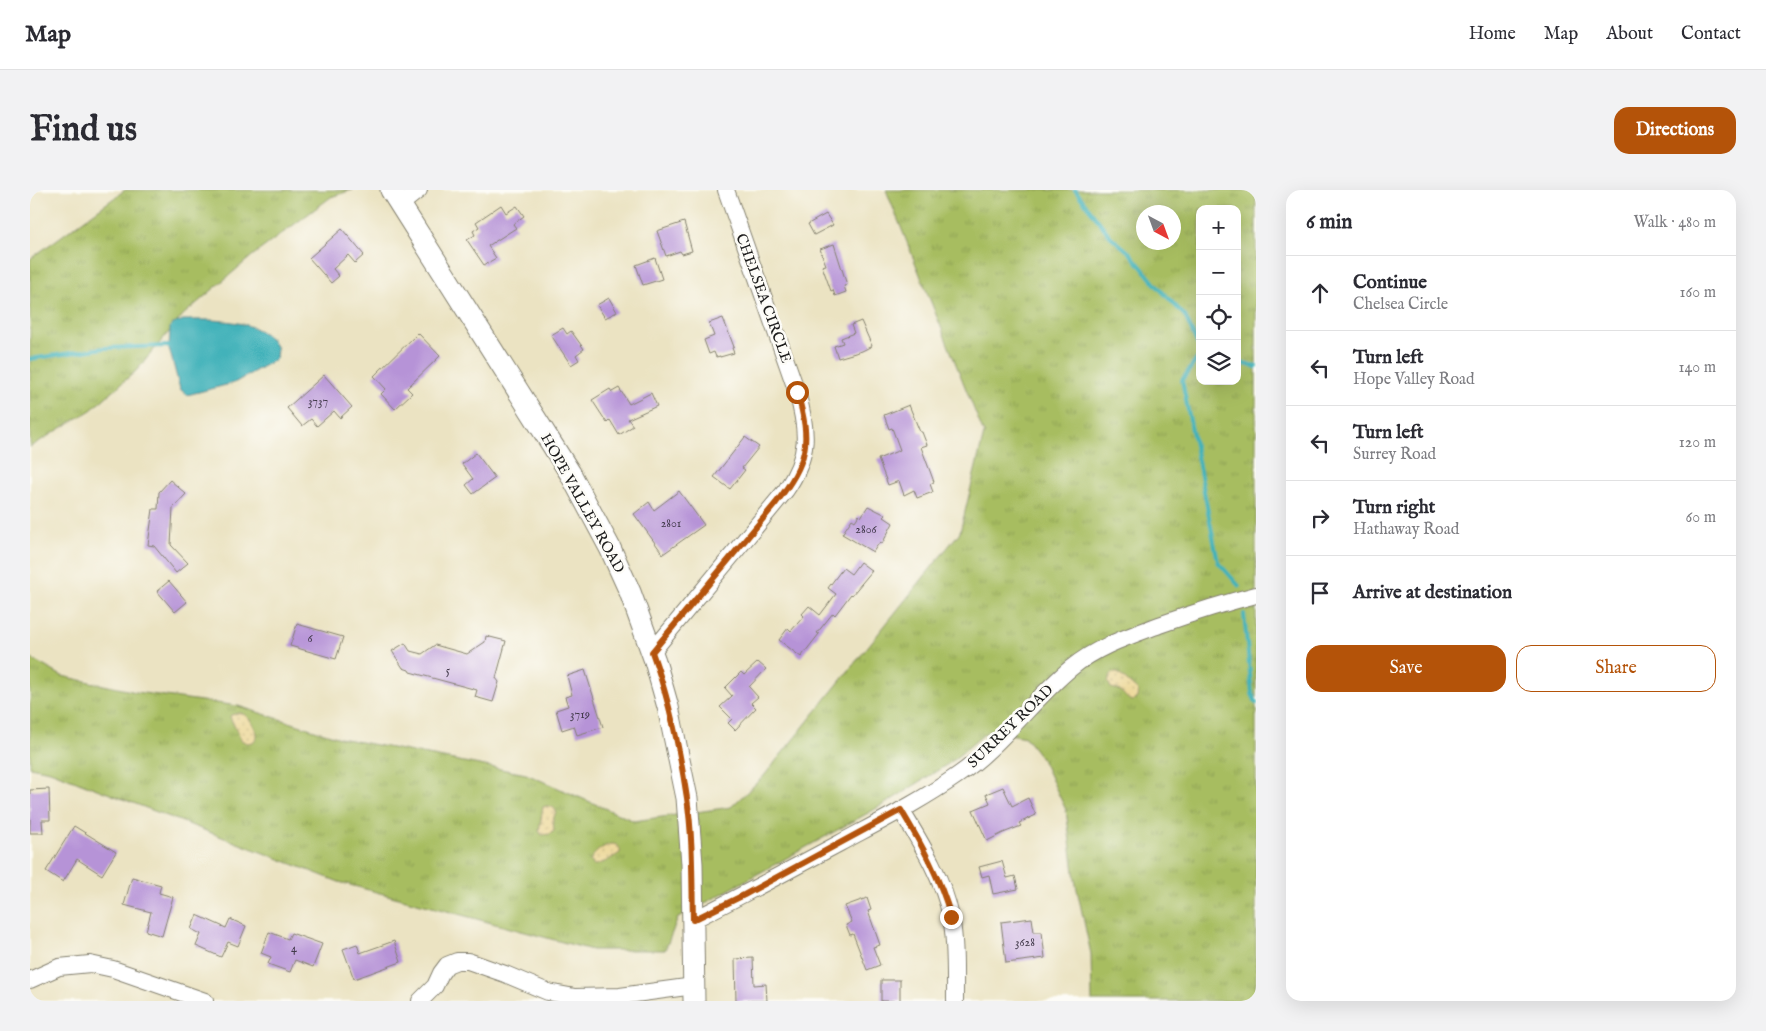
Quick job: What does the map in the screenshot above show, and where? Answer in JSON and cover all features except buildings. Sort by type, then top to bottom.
[{"type":"main road","name":"HOPE VALLEY ROAD","points":[[395,198],[570,473],[622,572],[652,652],[668,707],[687,798],[692,864],[694,993]]},
{"type":"street","points":[[395,198],[419,190]]},
{"type":"street","name":"CHELSEA CIRCLE","points":[[652,652],[786,490],[801,465],[805,450],[806,425],[797,392],[726,190]]},
{"type":"street","name":"SURREY ROAD","points":[[693,920],[744,895],[921,800],[974,764],[1040,695],[1086,657],[1129,635],[1208,608],[1256,595]]},
{"type":"street","points":[[901,810],[930,859],[944,892],[951,917],[955,1001]]},
{"type":"street","points":[[420,1001],[435,993],[441,973],[447,965],[457,961],[468,961],[548,992],[575,997],[694,993]]},
{"type":"street","points":[[30,980],[59,967],[90,964],[113,969],[205,1001]]},
{"type":"green space","points":[[125,190],[352,190],[331,197],[252,256],[183,315],[137,370],[91,410],[30,447],[30,259]]},
{"type":"green space","points":[[886,190],[1256,190],[1256,1001],[1092,1001],[1091,954],[1075,880],[1066,810],[1042,759],[1025,737],[989,730],[951,762],[888,802],[678,918],[665,950],[592,950],[339,882],[50,771],[30,767],[30,658],[62,676],[136,692],[238,706],[340,738],[526,774],[634,821],[731,807],[763,777],[960,532],[984,434]]},
{"type":"sand","points":[[1112,673],[1118,673],[1138,691],[1137,698],[1132,701],[1122,692],[1111,688],[1108,682]]},
{"type":"sand","points":[[239,713],[245,715],[254,725],[257,737],[253,742],[247,743],[241,740],[230,717]]},
{"type":"sand","points":[[543,807],[553,807],[556,811],[553,820],[554,831],[550,834],[542,835],[539,831]]},
{"type":"sand","points":[[611,844],[618,846],[620,853],[596,865],[590,861],[593,855]]},
{"type":"water","points":[[183,320],[235,322],[248,326],[269,338],[277,348],[276,359],[234,383],[187,395],[180,389],[169,348],[171,325]]},
{"type":"waterway","points":[[1075,190],[1110,236],[1130,253],[1185,316],[1196,341]]},
{"type":"waterway","points":[[30,359],[104,348],[174,347]]},
{"type":"waterway","points":[[1196,361],[1182,380],[1218,562],[1239,586]]},
{"type":"waterway","points":[[1241,363],[1256,367]]},
{"type":"waterway","points":[[1244,614],[1252,694],[1256,703]]},
{"type":"route","points":[[797,392],[806,425],[806,437],[801,465],[795,478],[652,652],[668,707],[687,798],[692,864],[693,920],[744,895],[901,810],[930,859],[944,892],[951,917]]}]
